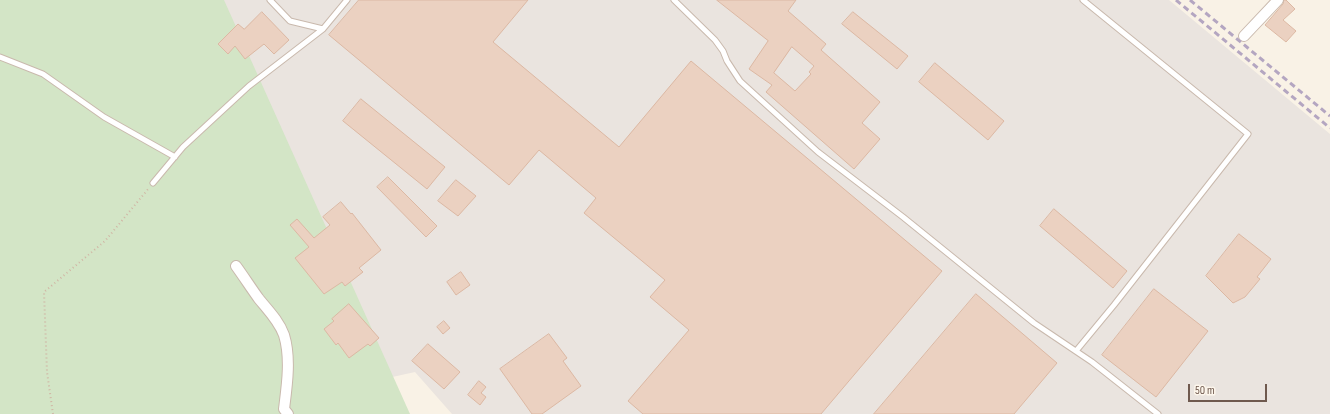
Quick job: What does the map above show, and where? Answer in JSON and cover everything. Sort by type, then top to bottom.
[{"type":"street","points":[[1244,36],[1278,0]]},
{"type":"street","points":[[236,266],[259,299],[275,318],[284,334],[288,353],[287,385],[284,409],[288,414]]},
{"type":"lane","points":[[270,0],[290,21],[322,29]]},
{"type":"lane","points":[[153,182],[183,147],[249,86],[322,29],[347,0]]},
{"type":"lane","points":[[674,0],[715,40],[740,80],[818,152],[903,217],[1034,323],[1092,362],[1158,414]]},
{"type":"lane","points":[[1076,351],[1114,305],[1248,134],[1083,0]]},
{"type":"lane","points":[[0,57],[43,74],[104,117],[175,157]]},
{"type":"path","points":[[53,414],[47,372],[44,292],[105,241],[153,182]]},
{"type":"shaded area","points":[[0,0],[1169,0],[1330,134],[1330,414],[452,414],[415,372],[288,400]]},
{"type":"green space","points":[[0,0],[224,0],[410,414],[0,414]]},
{"type":"building","points":[[359,0],[528,0],[493,42],[619,147],[691,61],[942,271],[821,414],[643,414],[628,401],[689,330],[650,297],[665,280],[584,213],[596,198],[539,150],[509,185],[329,35]]},
{"type":"building","points":[[717,0],[796,0],[788,11],[826,44],[821,50],[880,102],[862,123],[880,139],[854,169],[766,92],[772,85],[749,69],[768,41]],"holes":[[[792,47],[814,66],[809,72],[811,74],[795,91],[774,73]]]},
{"type":"building","points":[[1284,0],[1286,0],[1295,9],[1283,20],[1296,31],[1286,42],[1265,25],[1283,4]]},
{"type":"building","points":[[262,12],[289,40],[274,54],[264,44],[245,59],[235,46],[228,54],[218,44],[238,24],[244,29]]},
{"type":"building","points":[[853,12],[908,56],[897,69],[842,24]]},
{"type":"building","points":[[935,63],[1004,121],[988,140],[919,82]]},
{"type":"building","points":[[361,99],[445,167],[427,189],[343,121]]},
{"type":"building","points":[[388,177],[437,226],[426,237],[377,187]]},
{"type":"building","points":[[456,180],[476,196],[458,216],[438,201]]},
{"type":"building","points":[[341,202],[351,214],[352,213],[381,250],[359,268],[363,272],[345,286],[342,282],[324,294],[295,258],[309,247],[290,225],[297,219],[314,238],[330,225],[323,217]]},
{"type":"building","points":[[1054,209],[1127,271],[1113,288],[1040,226]]},
{"type":"building","points":[[1239,234],[1271,259],[1257,277],[1260,279],[1245,297],[1233,303],[1206,276]]},
{"type":"building","points":[[461,272],[470,285],[456,295],[447,282]]},
{"type":"building","points":[[1154,289],[1208,331],[1156,397],[1102,355]]},
{"type":"building","points":[[976,294],[1057,363],[1014,414],[874,414]]},
{"type":"building","points":[[349,304],[379,338],[370,346],[368,344],[349,358],[338,343],[336,345],[324,329],[334,321],[332,319]]},
{"type":"building","points":[[444,321],[450,328],[443,334],[437,327]]},
{"type":"building","points":[[549,334],[567,358],[563,361],[581,386],[542,414],[532,414],[500,369]]},
{"type":"building","points":[[428,344],[460,372],[444,389],[412,361]]},
{"type":"building","points":[[479,381],[486,387],[481,393],[486,397],[480,405],[468,395]]},
{"type":"railway","points":[[1176,0],[1330,128]]},
{"type":"railway","points":[[1190,0],[1330,116]]}]
